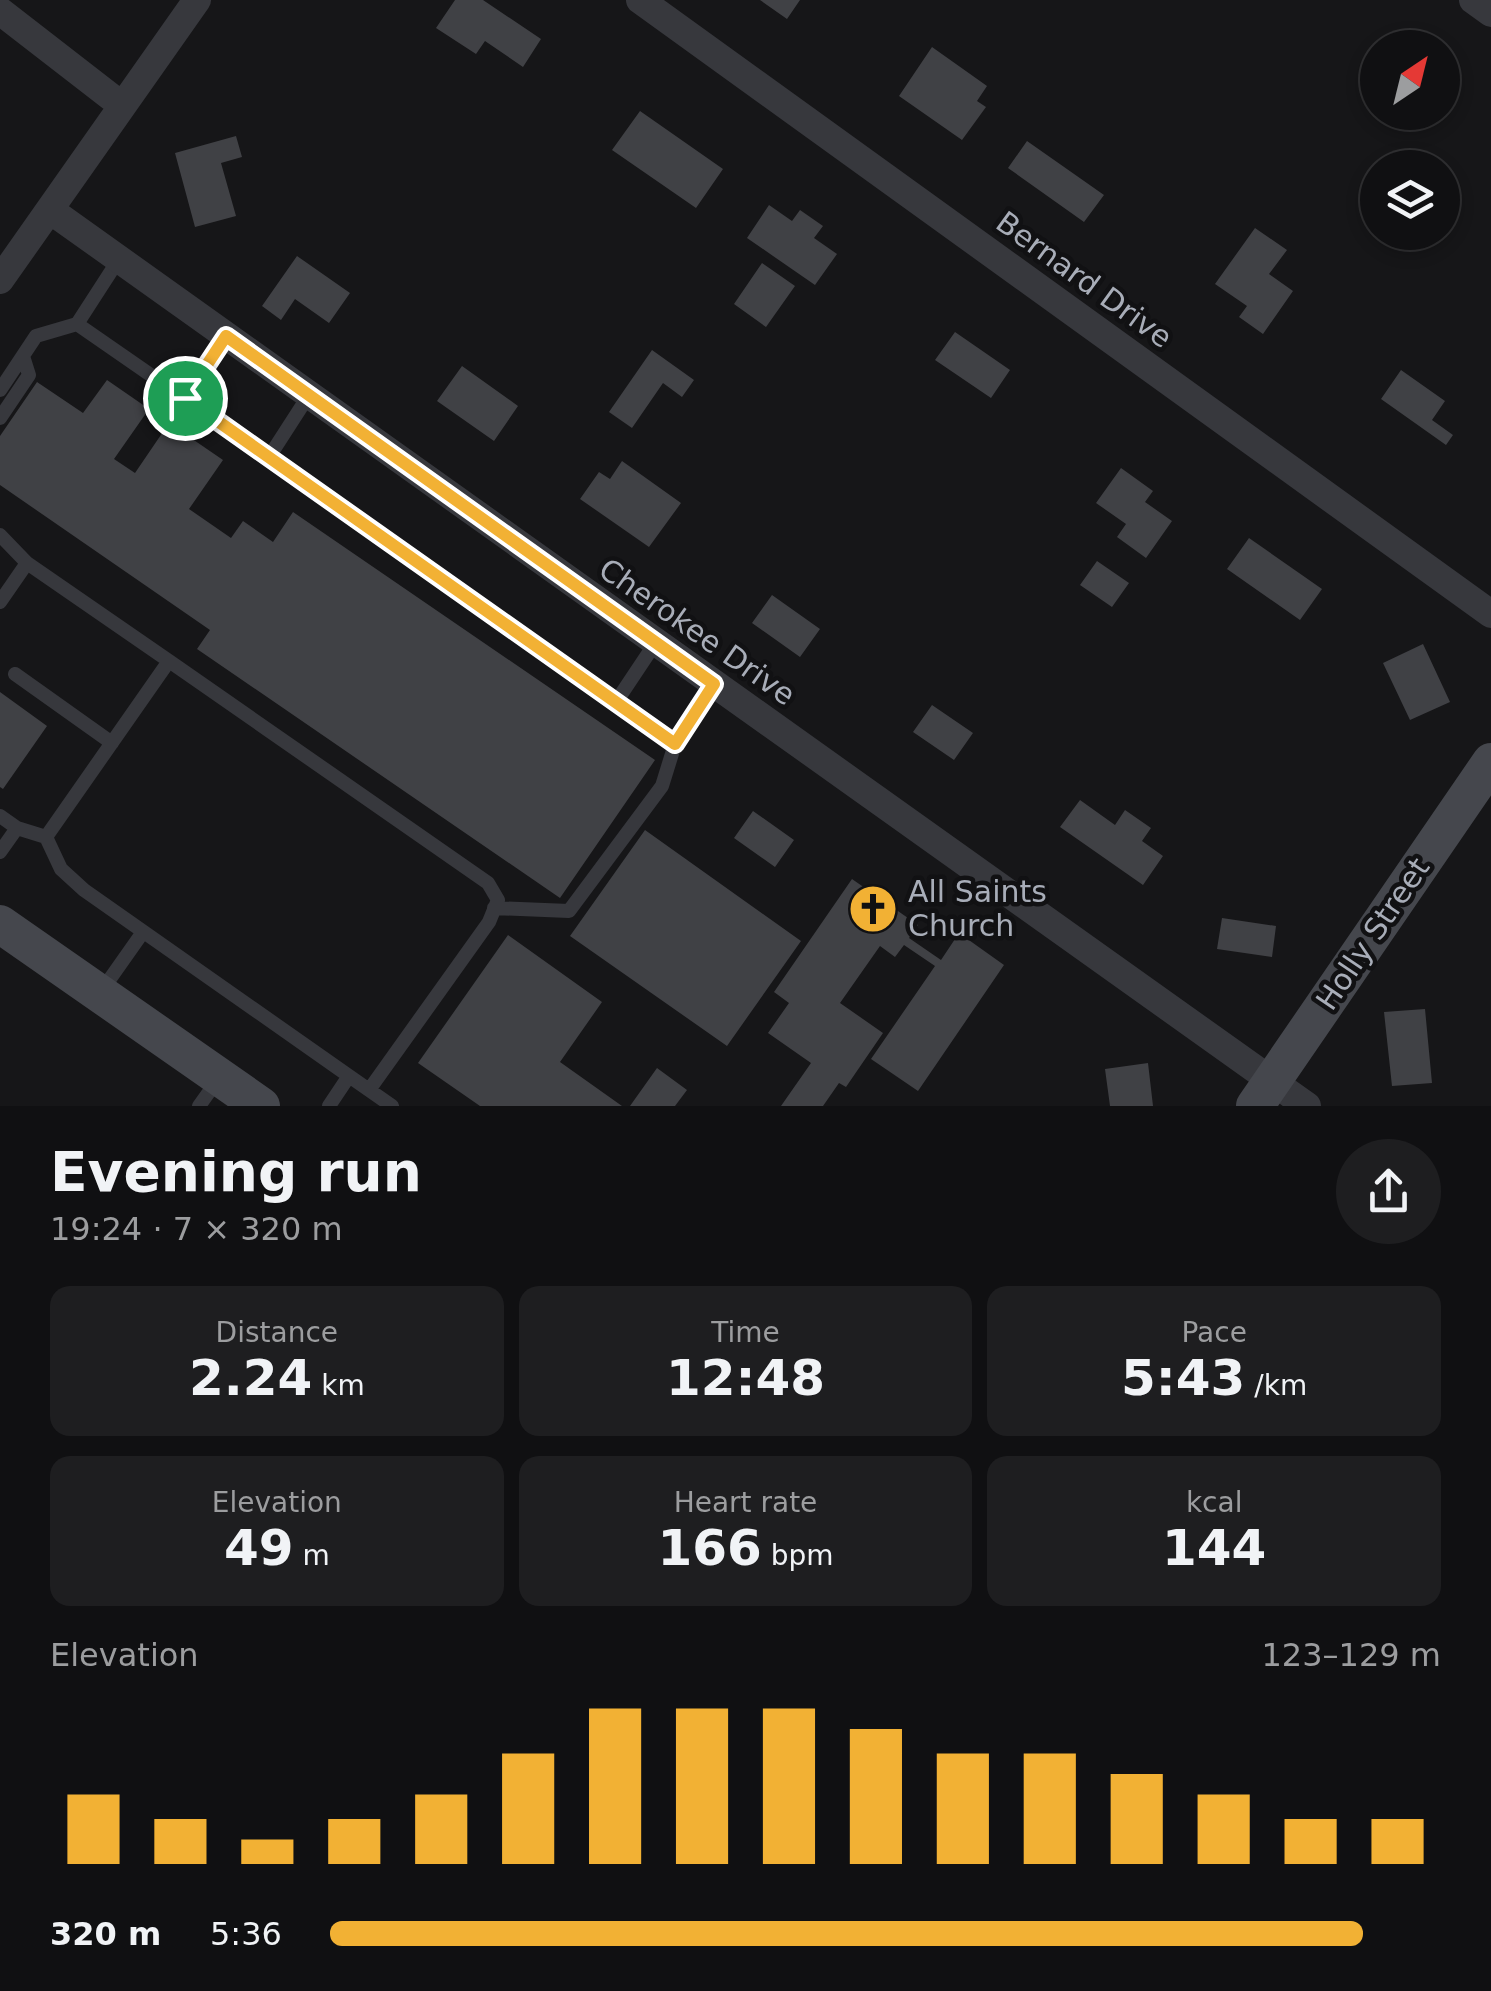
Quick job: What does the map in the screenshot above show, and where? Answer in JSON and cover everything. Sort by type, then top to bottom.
[{"type":"street","points":[[0,280],[10,243],[50,210],[120,104],[197,0]]},
{"type":"street","name":"Bernard Drive","points":[[640,0],[1491,614]]},
{"type":"street","points":[[1473,0],[1491,12]]},
{"type":"street","points":[[0,11],[120,104]]},
{"type":"street","name":"Cherokee Drive","points":[[50,210],[714,684],[1264,1094],[1307,1106]]},
{"type":"street","name":"Holly Street","points":[[1264,1094],[1491,762]]},
{"type":"street","points":[[0,924],[100,994],[209,1091],[261,1106]]},
{"type":"lane","points":[[0,390],[36,336],[77,324],[119,259]]},
{"type":"lane","points":[[77,324],[675,744]]},
{"type":"lane","points":[[185,398],[226,336]]},
{"type":"lane","points":[[0,418],[29,375],[22,356]]},
{"type":"lane","points":[[269,457],[309,395]]},
{"type":"lane","points":[[0,535],[27,562],[488,883],[498,900],[494,908],[369,1090]]},
{"type":"lane","points":[[0,602],[27,562]]},
{"type":"lane","points":[[616,702],[656,642]]},
{"type":"lane","points":[[46,837],[169,661]]},
{"type":"lane","points":[[16,674],[112,742]]},
{"type":"lane","points":[[494,908],[570,911],[662,786],[675,744],[714,684]]},
{"type":"lane","points":[[0,816],[17,828],[46,837],[61,869],[142,932],[392,1106]]},
{"type":"lane","points":[[0,852],[17,828]]},
{"type":"lane","points":[[100,994],[142,932]]},
{"type":"lane","points":[[329,1106],[350,1076]]},
{"type":"building","points":[[455,0],[483,0],[541,39],[523,67],[485,41],[476,54],[436,28]]},
{"type":"building","points":[[760,0],[800,0],[787,19]]},
{"type":"building","points":[[932,47],[987,86],[977,101],[986,107],[962,140],[899,96]]},
{"type":"building","points":[[640,111],[723,169],[696,208],[612,150]]},
{"type":"building","points":[[236,136],[242,157],[221,163],[236,216],[195,227],[175,153]]},
{"type":"building","points":[[1027,141],[1104,195],[1084,222],[1008,168]]},
{"type":"building","points":[[769,205],[792,221],[800,210],[823,226],[814,238],[837,254],[815,285],[747,238]]},
{"type":"building","points":[[1255,228],[1287,250],[1269,274],[1293,291],[1263,334],[1239,317],[1247,306],[1215,284]]},
{"type":"building","points":[[297,256],[350,293],[329,323],[295,299],[281,320],[262,306]]},
{"type":"building","points":[[762,263],[795,286],[766,327],[734,304]]},
{"type":"building","points":[[955,332],[1010,370],[991,398],[935,360]]},
{"type":"building","points":[[652,350],[694,380],[682,397],[663,383],[632,428],[609,412]]},
{"type":"building","points":[[462,366],[518,406],[494,441],[437,401]]},
{"type":"building","points":[[1401,370],[1445,401],[1432,420],[1453,435],[1446,445],[1381,399]]},
{"type":"building","points":[[107,380],[149,409],[114,459],[135,473],[169,423],[223,460],[189,509],[231,538],[243,521],[273,542],[293,512],[655,760],[560,898],[197,649],[210,630],[0,485],[0,436],[37,382],[83,413]]},
{"type":"building","points":[[622,461],[681,503],[649,547],[580,499],[599,472],[610,479]]},
{"type":"building","points":[[1121,468],[1153,491],[1145,502],[1172,521],[1146,558],[1117,537],[1126,524],[1096,503]]},
{"type":"building","points":[[1249,538],[1322,589],[1300,620],[1227,569]]},
{"type":"building","points":[[1097,561],[1129,583],[1112,607],[1080,585]]},
{"type":"building","points":[[772,595],[820,629],[800,657],[752,623]]},
{"type":"building","points":[[1423,644],[1450,702],[1410,720],[1383,663]]},
{"type":"building","points":[[0,692],[47,726],[3,789],[0,787]]},
{"type":"building","points":[[932,705],[973,733],[954,760],[913,732]]},
{"type":"building","points":[[1080,800],[1115,825],[1125,810],[1151,828],[1142,841],[1163,856],[1143,885],[1060,827]]},
{"type":"building","points":[[753,811],[794,840],[775,867],[734,838]]},
{"type":"building","points":[[645,830],[801,941],[727,1046],[570,936]]},
{"type":"building","points":[[852,879],[918,925],[909,938],[941,960],[959,933],[1004,965],[918,1091],[871,1059],[935,966],[904,945],[895,957],[880,946],[840,1003],[883,1033],[846,1087],[839,1083],[823,1106],[781,1106],[811,1063],[768,1033],[789,1003],[774,992]]},
{"type":"building","points":[[1222,918],[1276,926],[1272,957],[1217,949]]},
{"type":"building","points":[[508,935],[602,1002],[560,1062],[622,1106],[480,1106],[418,1063]]},
{"type":"building","points":[[1425,1009],[1432,1083],[1392,1086],[1384,1012]]},
{"type":"building","points":[[1148,1063],[1153,1106],[1110,1106],[1105,1069]]},
{"type":"building","points":[[657,1068],[687,1090],[675,1106],[630,1106]]},
{"type":"place","name":"All Saints Church","points":[[873,909]]},
{"type":"route","points":[[226,336],[714,684],[675,744],[185,398],[226,336]]}]
